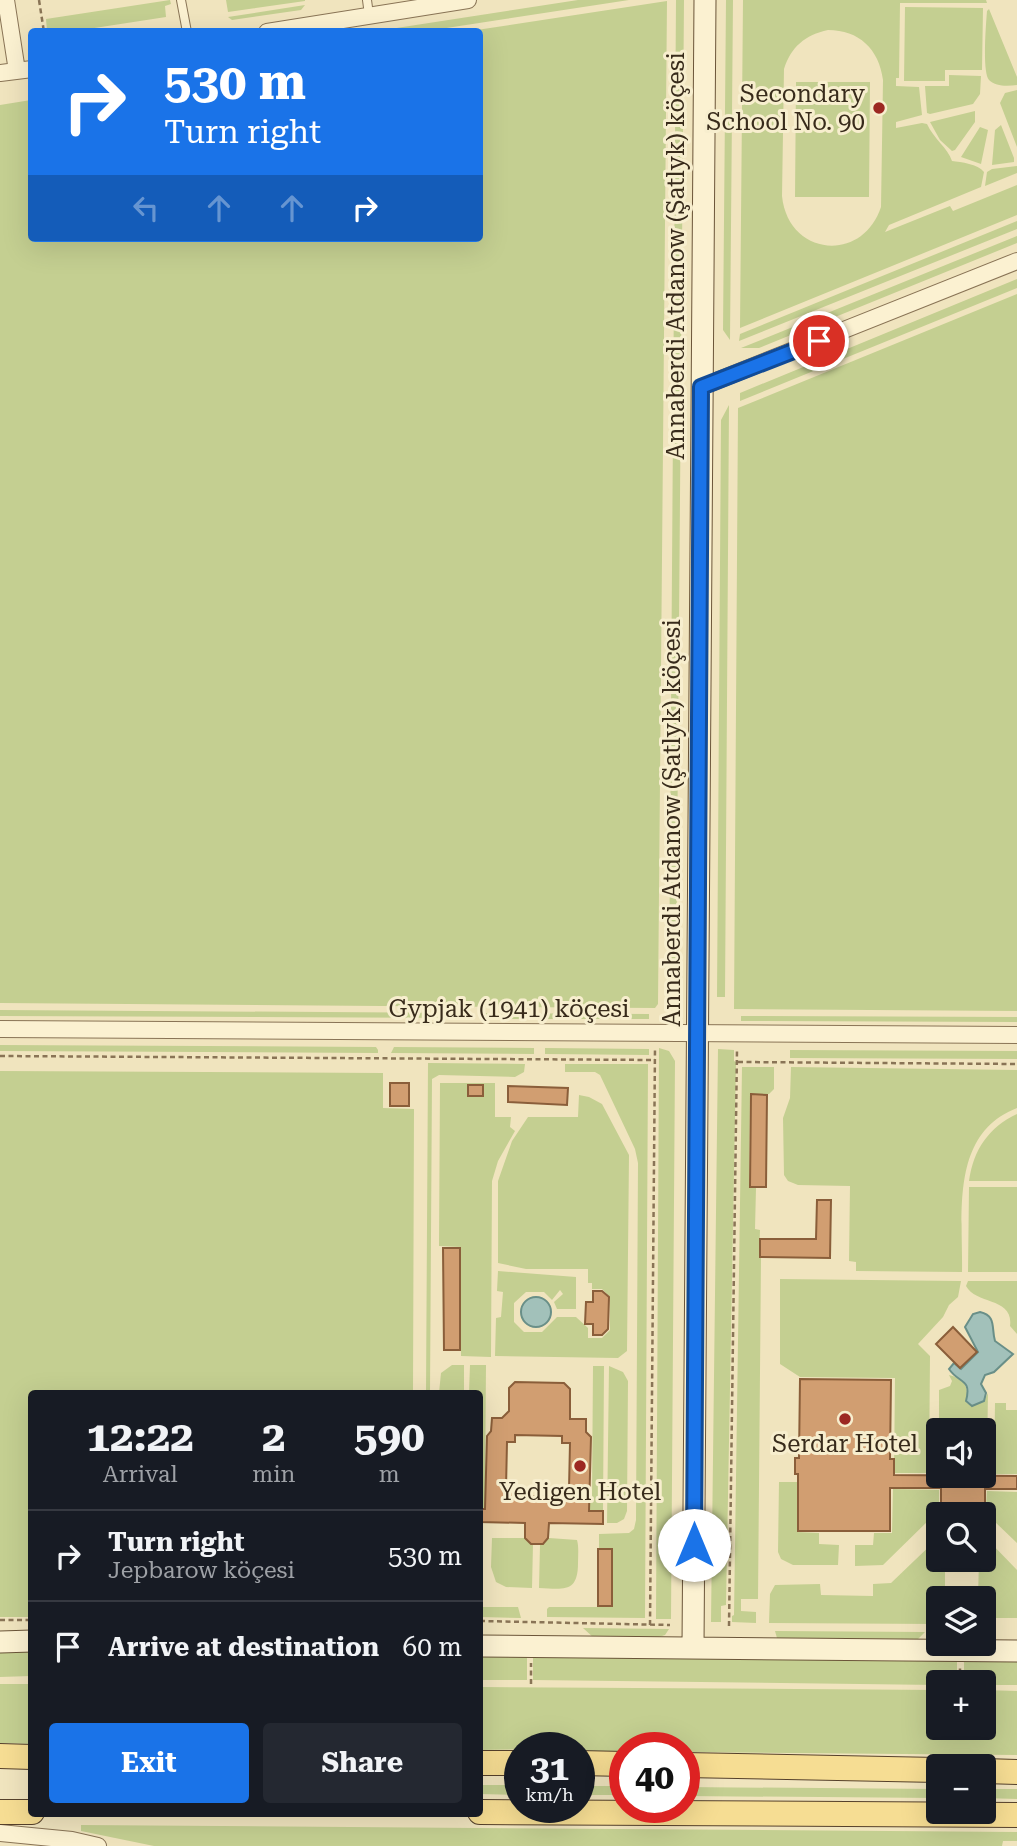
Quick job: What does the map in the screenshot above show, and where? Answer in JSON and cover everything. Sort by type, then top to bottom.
[{"type":"main road","points":[[0,1756],[28,1757]]},
{"type":"main road","points":[[483,1763],[504,1763]]},
{"type":"main road","points":[[700,1765],[926,1770]]},
{"type":"main road","points":[[996,1771],[1017,1772]]},
{"type":"main road","points":[[0,1812],[28,1812]]},
{"type":"main road","points":[[483,1812],[1017,1815]]},
{"type":"street","points":[[0,74],[24,70],[6,0]]},
{"type":"street","points":[[284,28],[368,8],[468,0]]},
{"type":"street","name":"Annaberdi Atdanow (Şatlyk) köçesi","points":[[693,1647],[705,0]]},
{"type":"street","points":[[701,387],[1017,261]]},
{"type":"street","name":"Gypjak (1941) köçesi","points":[[0,1029],[1017,1035]]},
{"type":"street","points":[[0,1642],[28,1641]]},
{"type":"street","points":[[483,1646],[1017,1651]]},
{"type":"street","points":[[0,1833],[72,1840],[98,1846]]},
{"type":"lane","points":[[181,0],[186,28]]},
{"type":"path","points":[[39,0],[43,28]]},
{"type":"path","points":[[650,1625],[655,1048]]},
{"type":"path","points":[[729,1626],[737,1049]]},
{"type":"path","points":[[0,1056],[655,1060]]},
{"type":"path","points":[[738,1062],[1017,1064]]},
{"type":"path","points":[[0,1620],[28,1620]]},
{"type":"path","points":[[483,1622],[670,1625]]},
{"type":"green space","points":[[170,0],[171,4],[165,6],[166,17],[94,28],[47,28],[46,19]]},
{"type":"green space","points":[[226,0],[305,0],[305,1],[228,12]]},
{"type":"green space","points":[[578,0],[629,0],[447,28],[396,28]]},
{"type":"green space","points":[[676,0],[684,0],[676,996],[669,996]]},
{"type":"green space","points":[[726,0],[733,0],[730,340],[723,330]]},
{"type":"green space","points":[[743,0],[986,0],[987,3],[900,3],[899,78],[896,78],[896,86],[919,87],[922,115],[896,122],[896,128],[927,124],[952,161],[974,165],[984,172],[981,187],[889,225],[885,232],[950,206],[953,211],[1017,185],[1017,215],[740,328]],"holes":[[[828,30],[849,33],[866,43],[881,69],[881,207],[872,225],[858,238],[843,244],[827,245],[811,241],[797,231],[787,216],[782,196],[784,69],[800,43],[812,35]]]},
{"type":"green space","points":[[667,1],[658,1004],[655,1008],[0,1003],[0,105],[28,100],[28,242],[483,242],[483,29]]},
{"type":"green space","points":[[305,5],[301,10],[232,20],[228,17]]},
{"type":"green space","points":[[905,7],[983,8],[982,70],[945,70],[945,81],[904,81]]},
{"type":"green space","points":[[989,9],[1017,77],[1017,85],[995,84],[987,75],[985,36]]},
{"type":"green space","points":[[949,75],[981,76],[980,94],[973,104],[927,113],[925,86],[949,86]]},
{"type":"green space","points":[[796,82],[870,82],[869,197],[795,197]]},
{"type":"green space","points":[[1017,90],[1017,147],[1000,103],[1005,93]]},
{"type":"green space","points":[[975,111],[975,122],[952,151],[940,140],[930,122]]},
{"type":"green space","points":[[1001,125],[1014,162],[992,165],[995,130]]},
{"type":"green space","points":[[980,127],[988,130],[981,164],[961,157]]},
{"type":"green space","points":[[1017,166],[1017,173],[985,186],[987,172]]},
{"type":"green space","points":[[1017,221],[1017,229],[739,341],[740,334]]},
{"type":"green space","points":[[1017,236],[1017,243],[759,348],[741,348]]},
{"type":"green space","points":[[1017,279],[1017,288],[740,401],[740,393]]},
{"type":"green space","points":[[1017,294],[1017,1011],[734,1009],[738,408]]},
{"type":"green space","points":[[729,405],[725,997],[717,997],[721,420]]},
{"type":"green space","points":[[0,1010],[471,1013],[468,1018],[0,1016]]},
{"type":"green space","points":[[484,1013],[649,1014],[649,1019],[488,1019]]},
{"type":"green space","points":[[741,1016],[1017,1017],[1017,1022],[741,1021]]},
{"type":"green space","points":[[0,1045],[376,1047],[378,1053],[0,1051]]},
{"type":"green space","points":[[394,1047],[534,1048],[534,1054],[391,1053]]},
{"type":"green space","points":[[545,1048],[649,1049],[649,1055],[545,1054]]},
{"type":"green space","points":[[659,1048],[669,1051],[675,1061],[671,1619],[656,1619]]},
{"type":"green space","points":[[718,1049],[734,1050],[736,1062],[726,1605],[721,1606],[721,1622],[711,1622]]},
{"type":"green space","points":[[790,1050],[1017,1051],[1017,1059],[790,1058]]},
{"type":"green space","points":[[428,1063],[525,1064],[524,1072],[515,1077],[439,1075],[432,1079],[430,1390],[426,1390]]},
{"type":"green space","points":[[565,1064],[648,1064],[645,1618],[547,1617],[549,1607],[612,1607],[613,1549],[599,1548],[599,1534],[629,1533],[634,1529],[636,1520],[638,1163],[635,1149],[600,1075],[595,1072],[565,1072]]},
{"type":"green space","points":[[742,1067],[774,1067],[774,1089],[769,1094],[750,1095],[749,1187],[756,1188],[755,1229],[760,1230],[761,1258],[758,1599],[741,1599],[741,1611],[756,1612],[756,1623],[732,1622]]},
{"type":"green space","points":[[791,1067],[1017,1070],[1017,1108],[995,1120],[980,1136],[970,1156],[962,1201],[962,1272],[856,1271],[856,1262],[849,1261],[850,1186],[798,1185],[788,1181],[784,1175],[783,1118],[790,1098]]},
{"type":"green space","points":[[0,1071],[383,1073],[383,1108],[414,1109],[413,1390],[28,1390],[28,1617],[0,1617]]},
{"type":"green space","points":[[440,1083],[495,1083],[495,1117],[511,1117],[510,1127],[515,1131],[498,1161],[492,1181],[491,1357],[461,1356],[461,1247],[439,1246]]},
{"type":"green space","points":[[579,1095],[602,1104],[629,1155],[627,1351],[618,1358],[495,1356],[496,1318],[501,1317],[503,1292],[497,1291],[498,1271],[576,1277],[576,1309],[557,1309],[554,1302],[563,1294],[560,1290],[552,1300],[544,1292],[526,1292],[514,1303],[514,1322],[524,1332],[542,1332],[557,1317],[576,1317],[588,1328],[588,1338],[602,1338],[610,1330],[610,1297],[602,1289],[592,1289],[592,1283],[588,1283],[588,1269],[526,1269],[498,1263],[498,1181],[512,1141],[528,1117],[578,1117]]},
{"type":"green space","points":[[1017,1114],[1017,1181],[969,1181],[974,1159],[984,1141],[998,1126]]},
{"type":"green space","points":[[969,1187],[1017,1187],[1017,1272],[968,1272]]},
{"type":"green space","points":[[780,1279],[961,1281],[958,1297],[918,1344],[930,1356],[926,1473],[894,1473],[895,1378],[800,1377],[780,1364]]},
{"type":"green space","points":[[968,1281],[1017,1281],[1017,1334],[1010,1326],[1010,1317],[1006,1310],[971,1292],[966,1286]]},
{"type":"green space","points":[[452,1365],[464,1365],[464,1390],[439,1390],[441,1373]]},
{"type":"green space","points":[[470,1365],[486,1365],[485,1495],[494,1508],[483,1508],[483,1390],[469,1390]]},
{"type":"green space","points":[[593,1366],[604,1366],[603,1510],[587,1510],[587,1502],[592,1496]]},
{"type":"green space","points":[[609,1366],[623,1372],[628,1381],[627,1511],[624,1519],[617,1523],[607,1523]]},
{"type":"green space","points":[[949,1375],[965,1384],[966,1402],[970,1405],[984,1401],[988,1393],[988,1418],[939,1418],[939,1390],[950,1386],[952,1381]]},
{"type":"green space","points":[[995,1403],[1006,1403],[1006,1410],[1017,1410],[1017,1474],[996,1474]]},
{"type":"green space","points":[[779,1482],[798,1482],[797,1532],[819,1533],[819,1544],[839,1545],[838,1565],[793,1565],[781,1559],[778,1552]]},
{"type":"green space","points":[[893,1489],[939,1490],[939,1502],[926,1502],[926,1523],[883,1565],[855,1566],[855,1545],[873,1545],[874,1533],[892,1533]]},
{"type":"green space","points":[[987,1491],[1017,1492],[1017,1543],[996,1523],[996,1502],[986,1502]]},
{"type":"green space","points":[[492,1538],[524,1538],[533,1544],[532,1588],[506,1587],[496,1582],[491,1567]]},
{"type":"green space","points":[[549,1538],[577,1540],[577,1573],[575,1580],[568,1587],[539,1588],[540,1545]]},
{"type":"green space","points":[[996,1548],[1017,1570],[1017,1618],[996,1618],[996,1586],[978,1586],[979,1572],[996,1572]]},
{"type":"green space","points":[[926,1549],[926,1572],[945,1572],[945,1586],[926,1586],[926,1624],[769,1623],[770,1594],[775,1585],[820,1584],[821,1595],[873,1596],[873,1584],[891,1583]]},
{"type":"green space","points":[[483,1607],[518,1607],[521,1618],[483,1617]]},
{"type":"green space","points":[[583,1628],[669,1629],[665,1635],[656,1638],[594,1638]]},
{"type":"green space","points":[[775,1631],[925,1632],[918,1639],[777,1638]]},
{"type":"green space","points":[[0,1652],[28,1652],[28,1676],[0,1677]]},
{"type":"green space","points":[[483,1656],[527,1657],[527,1680],[483,1680]]},
{"type":"green space","points":[[533,1657],[957,1660],[957,1670],[926,1670],[926,1685],[533,1680]]},
{"type":"green space","points":[[964,1660],[1017,1660],[1017,1685],[996,1685],[996,1670],[964,1670]]},
{"type":"green space","points":[[0,1684],[28,1684],[28,1744],[0,1743]]},
{"type":"green space","points":[[483,1687],[926,1690],[926,1740],[996,1740],[996,1690],[1017,1691],[1017,1755],[700,1752],[700,1732],[609,1732],[609,1752],[595,1751],[595,1732],[504,1732],[504,1750],[483,1750]]},
{"type":"green space","points":[[483,1785],[504,1785],[504,1795],[483,1794]]},
{"type":"green space","points":[[595,1786],[609,1786],[609,1795],[595,1795]]},
{"type":"green space","points":[[700,1787],[926,1789],[926,1798],[700,1796]]},
{"type":"green space","points":[[996,1789],[1017,1789],[1017,1799],[996,1798]]},
{"type":"green space","points":[[81,1825],[1017,1832],[1017,1841],[1003,1841],[1002,1846],[154,1846],[81,1831]]},
{"type":"water","points":[[536,1297],[547,1301],[551,1312],[547,1323],[536,1327],[525,1323],[521,1312],[525,1301]]},
{"type":"water","points":[[980,1312],[989,1316],[995,1341],[1013,1354],[994,1372],[985,1375],[981,1384],[986,1393],[984,1401],[972,1406],[966,1401],[966,1385],[949,1369],[954,1363],[961,1369],[978,1352],[965,1327],[973,1314]]},
{"type":"building","points":[[390,1083],[409,1083],[409,1106],[390,1106]]},
{"type":"building","points":[[468,1085],[483,1085],[483,1096],[468,1096]]},
{"type":"building","points":[[508,1086],[568,1088],[567,1105],[508,1102]]},
{"type":"building","points":[[751,1094],[767,1095],[766,1187],[750,1187]]},
{"type":"building","points":[[817,1200],[831,1200],[830,1258],[760,1257],[760,1239],[816,1239]]},
{"type":"building","points":[[443,1248],[460,1248],[460,1350],[444,1350]]},
{"type":"building","points":[[593,1291],[602,1291],[609,1297],[608,1329],[602,1335],[593,1335],[593,1324],[585,1324],[586,1302],[593,1302]]},
{"type":"building","points":[[953,1327],[977,1352],[960,1368],[936,1344]]},
{"type":"building","name":"Serdar Hotel","points":[[800,1379],[891,1380],[890,1459],[894,1459],[894,1475],[926,1475],[926,1488],[890,1488],[890,1531],[798,1531],[798,1474],[795,1474],[795,1458],[799,1458]]},
{"type":"building","name":"Yedigen Hotel","points":[[515,1382],[564,1383],[570,1389],[570,1419],[586,1419],[586,1432],[591,1437],[589,1511],[603,1511],[603,1524],[549,1523],[548,1538],[543,1544],[531,1544],[525,1538],[525,1523],[483,1522],[487,1436],[491,1431],[492,1418],[502,1418],[509,1411],[509,1388]],"holes":[[[515,1435],[562,1436],[562,1443],[570,1443],[569,1489],[562,1489],[561,1497],[514,1496],[514,1488],[506,1488],[507,1442],[515,1442]]]},
{"type":"building","name":"Serdar Hotel","points":[[996,1476],[1017,1476],[1017,1489],[985,1489],[985,1502],[941,1502],[941,1488],[996,1488]]},
{"type":"building","points":[[598,1549],[612,1549],[612,1606],[598,1606]]},
{"type":"place","name":"Secondary School No. 90","points":[[879,108]]},
{"type":"place","name":"Serdar Hotel","points":[[845,1419]]},
{"type":"place","name":"Yedigen Hotel","points":[[580,1466]]},
{"type":"route","points":[[694,1545],[701,387],[819,341]]}]
